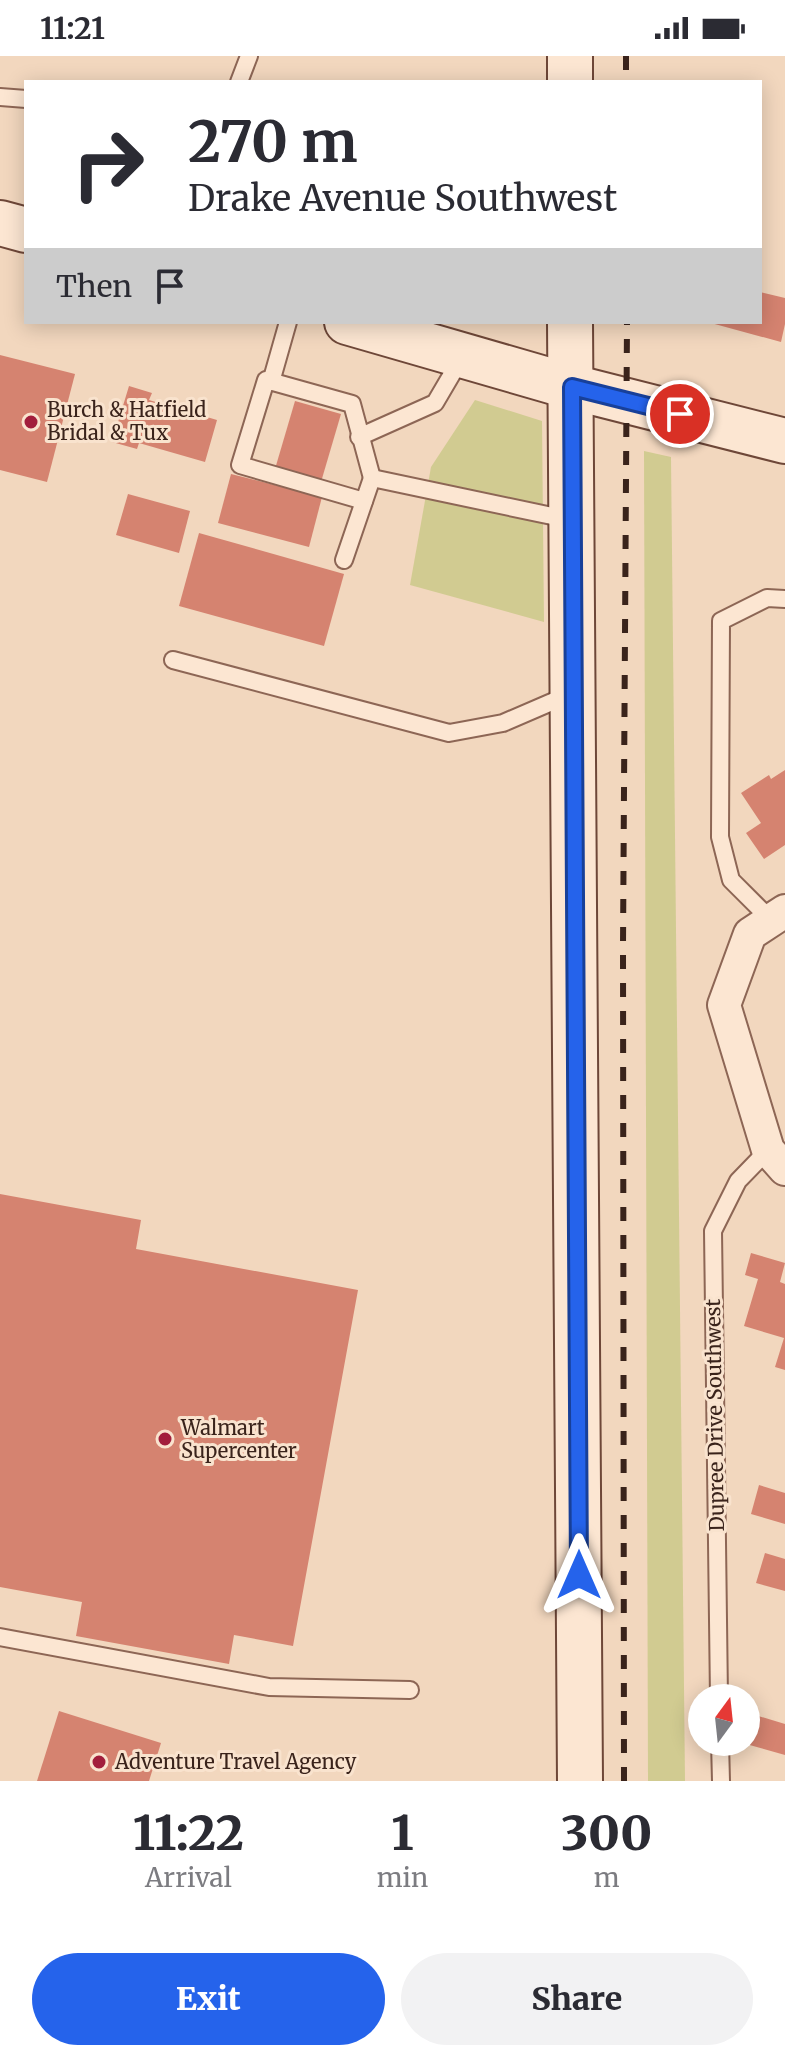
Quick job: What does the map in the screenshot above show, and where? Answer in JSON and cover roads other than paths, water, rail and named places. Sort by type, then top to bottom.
[{"type":"street","points":[[570,56],[570,80]]},
{"type":"street","points":[[0,223],[24,229]]},
{"type":"street","points":[[354,324],[572,387],[785,441]]},
{"type":"street","points":[[570,324],[580,1781]]},
{"type":"street","name":"Dupree Drive Southwest","points":[[776,1160],[724,1005],[750,934],[778,915]]},
{"type":"lane","points":[[240,80],[249,56]]},
{"type":"lane","points":[[0,97],[24,99]]},
{"type":"lane","points":[[271,382],[287,324]]},
{"type":"lane","points":[[359,437],[435,403],[462,356]]},
{"type":"lane","points":[[344,560],[372,478],[352,404],[266,380],[240,465],[364,501]]},
{"type":"lane","points":[[372,478],[572,520]]},
{"type":"lane","points":[[778,915],[731,880],[720,837],[721,621],[767,598],[785,599]]},
{"type":"lane","points":[[173,660],[449,733],[503,723],[573,693]]},
{"type":"lane","name":"Dupree Drive Southwest","points":[[719,1684],[713,1231],[738,1181],[776,1160]]},
{"type":"lane","points":[[0,1637],[269,1687],[410,1690]]},
{"type":"lane","points":[[720,1756],[721,1781]]},
{"type":"railway","points":[[626,56],[626,80]]},
{"type":"railway","points":[[624,1781],[623,946],[627,324]]},
{"type":"place","name":"Burch & Hatfield Bridal & Tux","points":[[31,422]]},
{"type":"place","name":"Walmart Supercenter","points":[[165,1439]]},
{"type":"place","name":"Adventure Travel Agency","points":[[99,1762]]}]
